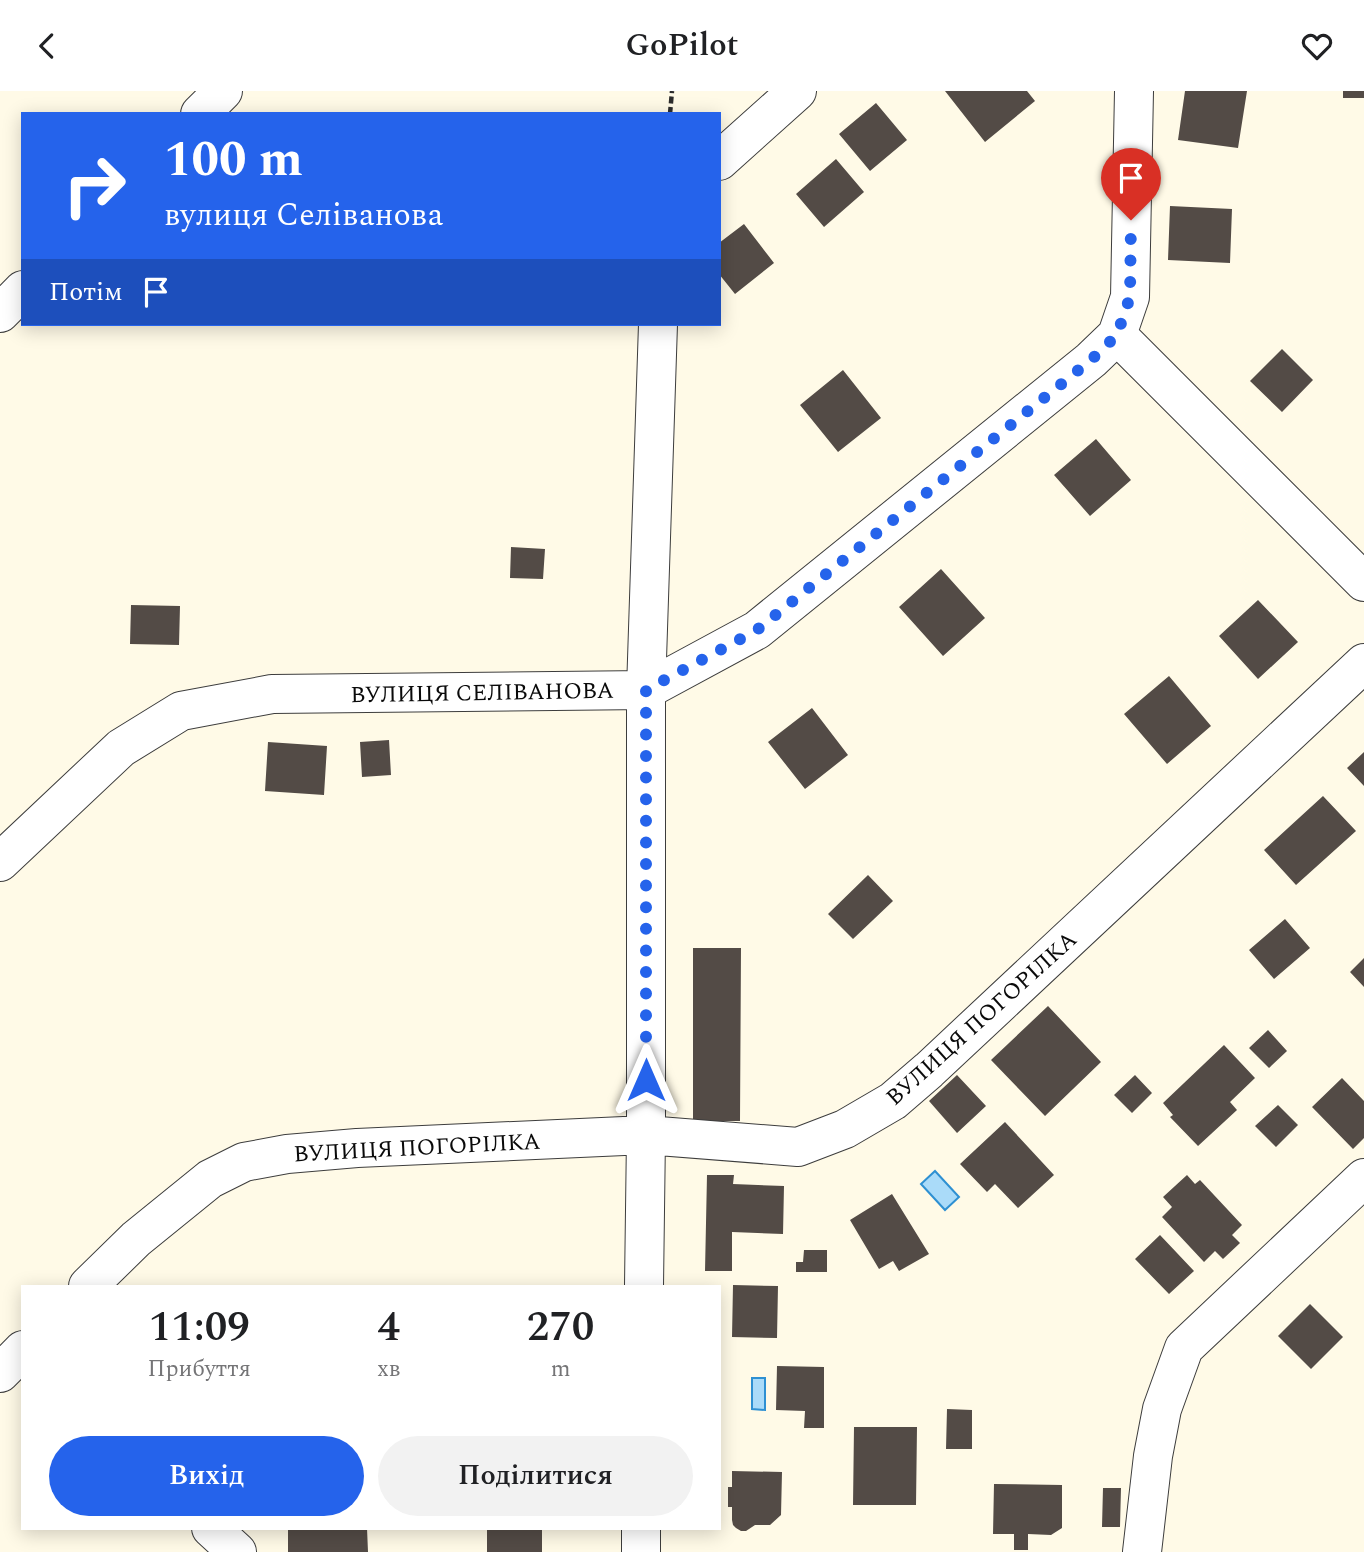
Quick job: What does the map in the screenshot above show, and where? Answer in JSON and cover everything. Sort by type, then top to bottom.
[{"type":"street","points":[[202,112],[223,91]]},
{"type":"street","points":[[721,159],[797,91]]},
{"type":"street","name":"ВУЛИЦЯ СЕЛІВАНОВА","points":[[0,862],[121,748],[181,711],[272,694],[646,690],[757,630],[1091,360],[1117,335],[1130,297],[1134,91]]},
{"type":"street","points":[[0,313],[21,293]]},
{"type":"street","points":[[644,1285],[646,690],[658,326]]},
{"type":"street","points":[[1117,335],[1364,582]]},
{"type":"street","name":"ВУЛИЦЯ ПОГОРІЛКА","points":[[89,1285],[136,1239],[210,1178],[244,1162],[287,1154],[357,1147],[646,1135],[798,1147],[845,1129],[893,1101],[929,1070],[1364,663]]},
{"type":"street","points":[[1142,1552],[1153,1455],[1162,1409],[1184,1348],[1364,1178]]},
{"type":"street","points":[[213,1530],[237,1552]]},
{"type":"street","points":[[640,1552],[641,1530]]},
{"type":"path","points":[[670,112],[672,91]]},
{"type":"water","points":[[935,1171],[959,1197],[945,1210],[921,1184]]},
{"type":"water","points":[[752,1378],[765,1378],[765,1410],[752,1409]]},
{"type":"building","points":[[945,91],[1027,91],[1035,101],[985,142]]},
{"type":"building","points":[[1185,91],[1247,91],[1238,148],[1178,140]]},
{"type":"building","points":[[1343,91],[1364,91],[1364,98],[1343,98]]},
{"type":"building","points":[[876,103],[907,140],[870,171],[839,134]]},
{"type":"building","points":[[836,159],[864,192],[824,227],[796,194]]},
{"type":"building","points":[[1170,206],[1232,209],[1230,263],[1168,260]]},
{"type":"building","points":[[744,224],[774,263],[735,294],[721,276],[721,241]]},
{"type":"building","points":[[1282,349],[1313,380],[1282,412],[1250,381]]},
{"type":"building","points":[[843,370],[881,418],[838,452],[800,405]]},
{"type":"building","points":[[1096,439],[1131,480],[1090,516],[1054,475]]},
{"type":"building","points":[[511,547],[545,549],[543,579],[510,578]]},
{"type":"building","points":[[941,569],[985,618],[943,656],[899,607]]},
{"type":"building","points":[[1258,600],[1298,642],[1258,679],[1219,636]]},
{"type":"building","points":[[131,605],[180,606],[179,645],[130,644]]},
{"type":"building","points":[[1169,676],[1211,726],[1167,764],[1124,714]]},
{"type":"building","points":[[812,708],[848,755],[805,789],[768,742]]},
{"type":"building","points":[[389,740],[391,775],[362,777],[360,742]]},
{"type":"building","points":[[268,742],[327,746],[324,795],[265,791]]},
{"type":"building","points":[[1364,752],[1364,786],[1347,768]]},
{"type":"building","points":[[1323,796],[1356,831],[1296,885],[1264,850]]},
{"type":"building","points":[[868,875],[893,901],[853,939],[828,914]]},
{"type":"building","points":[[1285,919],[1310,948],[1274,979],[1249,950]]},
{"type":"building","points":[[693,948],[741,948],[740,1121],[693,1121]]},
{"type":"building","points":[[1364,958],[1364,987],[1350,972]]},
{"type":"building","points":[[1048,1006],[1101,1062],[1045,1116],[991,1060]]},
{"type":"building","points":[[1268,1030],[1287,1051],[1269,1068],[1249,1048]]},
{"type":"building","points":[[1224,1045],[1255,1078],[1230,1102],[1237,1110],[1198,1146],[1170,1117],[1173,1115],[1163,1103]]},
{"type":"building","points":[[957,1075],[986,1106],[957,1133],[929,1101]]},
{"type":"building","points":[[1135,1075],[1152,1093],[1132,1113],[1114,1095]]},
{"type":"building","points":[[1342,1078],[1364,1101],[1364,1138],[1353,1149],[1312,1107]]},
{"type":"building","points":[[1278,1105],[1298,1125],[1276,1147],[1255,1126]]},
{"type":"building","points":[[1005,1122],[1054,1175],[1018,1208],[995,1184],[987,1192],[960,1164]]},
{"type":"building","points":[[707,1175],[734,1175],[733,1184],[784,1186],[783,1234],[732,1232],[732,1271],[705,1271]]},
{"type":"building","points":[[1187,1175],[1195,1184],[1200,1180],[1242,1225],[1232,1235],[1240,1243],[1223,1259],[1215,1251],[1204,1262],[1162,1217],[1172,1207],[1163,1197]]},
{"type":"building","points":[[892,1194],[929,1254],[899,1271],[893,1261],[879,1269],[850,1220]]},
{"type":"building","points":[[1160,1235],[1194,1271],[1169,1294],[1135,1259]]},
{"type":"building","points":[[804,1250],[827,1250],[827,1272],[796,1272],[796,1262],[803,1262]]},
{"type":"building","points":[[733,1285],[778,1286],[777,1338],[732,1337]]},
{"type":"building","points":[[1310,1304],[1343,1337],[1311,1369],[1278,1336]]},
{"type":"building","points":[[777,1366],[824,1367],[824,1428],[804,1428],[805,1411],[776,1410]]},
{"type":"building","points":[[947,1409],[972,1410],[972,1449],[946,1449]]},
{"type":"building","points":[[854,1427],[917,1427],[916,1505],[853,1505]]},
{"type":"building","points":[[732,1471],[782,1472],[781,1515],[770,1525],[755,1525],[741,1531],[733,1525],[732,1507],[728,1507],[728,1487],[732,1487]]},
{"type":"building","points":[[994,1484],[1062,1485],[1062,1528],[1051,1535],[1028,1534],[1028,1550],[1014,1550],[1014,1534],[993,1534]]},
{"type":"building","points":[[1103,1488],[1121,1488],[1120,1527],[1102,1527]]},
{"type":"building","points":[[288,1530],[367,1530],[368,1552],[288,1552]]},
{"type":"building","points":[[487,1530],[542,1530],[542,1552],[487,1552]]},
{"type":"route","points":[[646,1080],[646,690],[757,630],[1091,360],[1117,335],[1130,297],[1131,220]]}]
